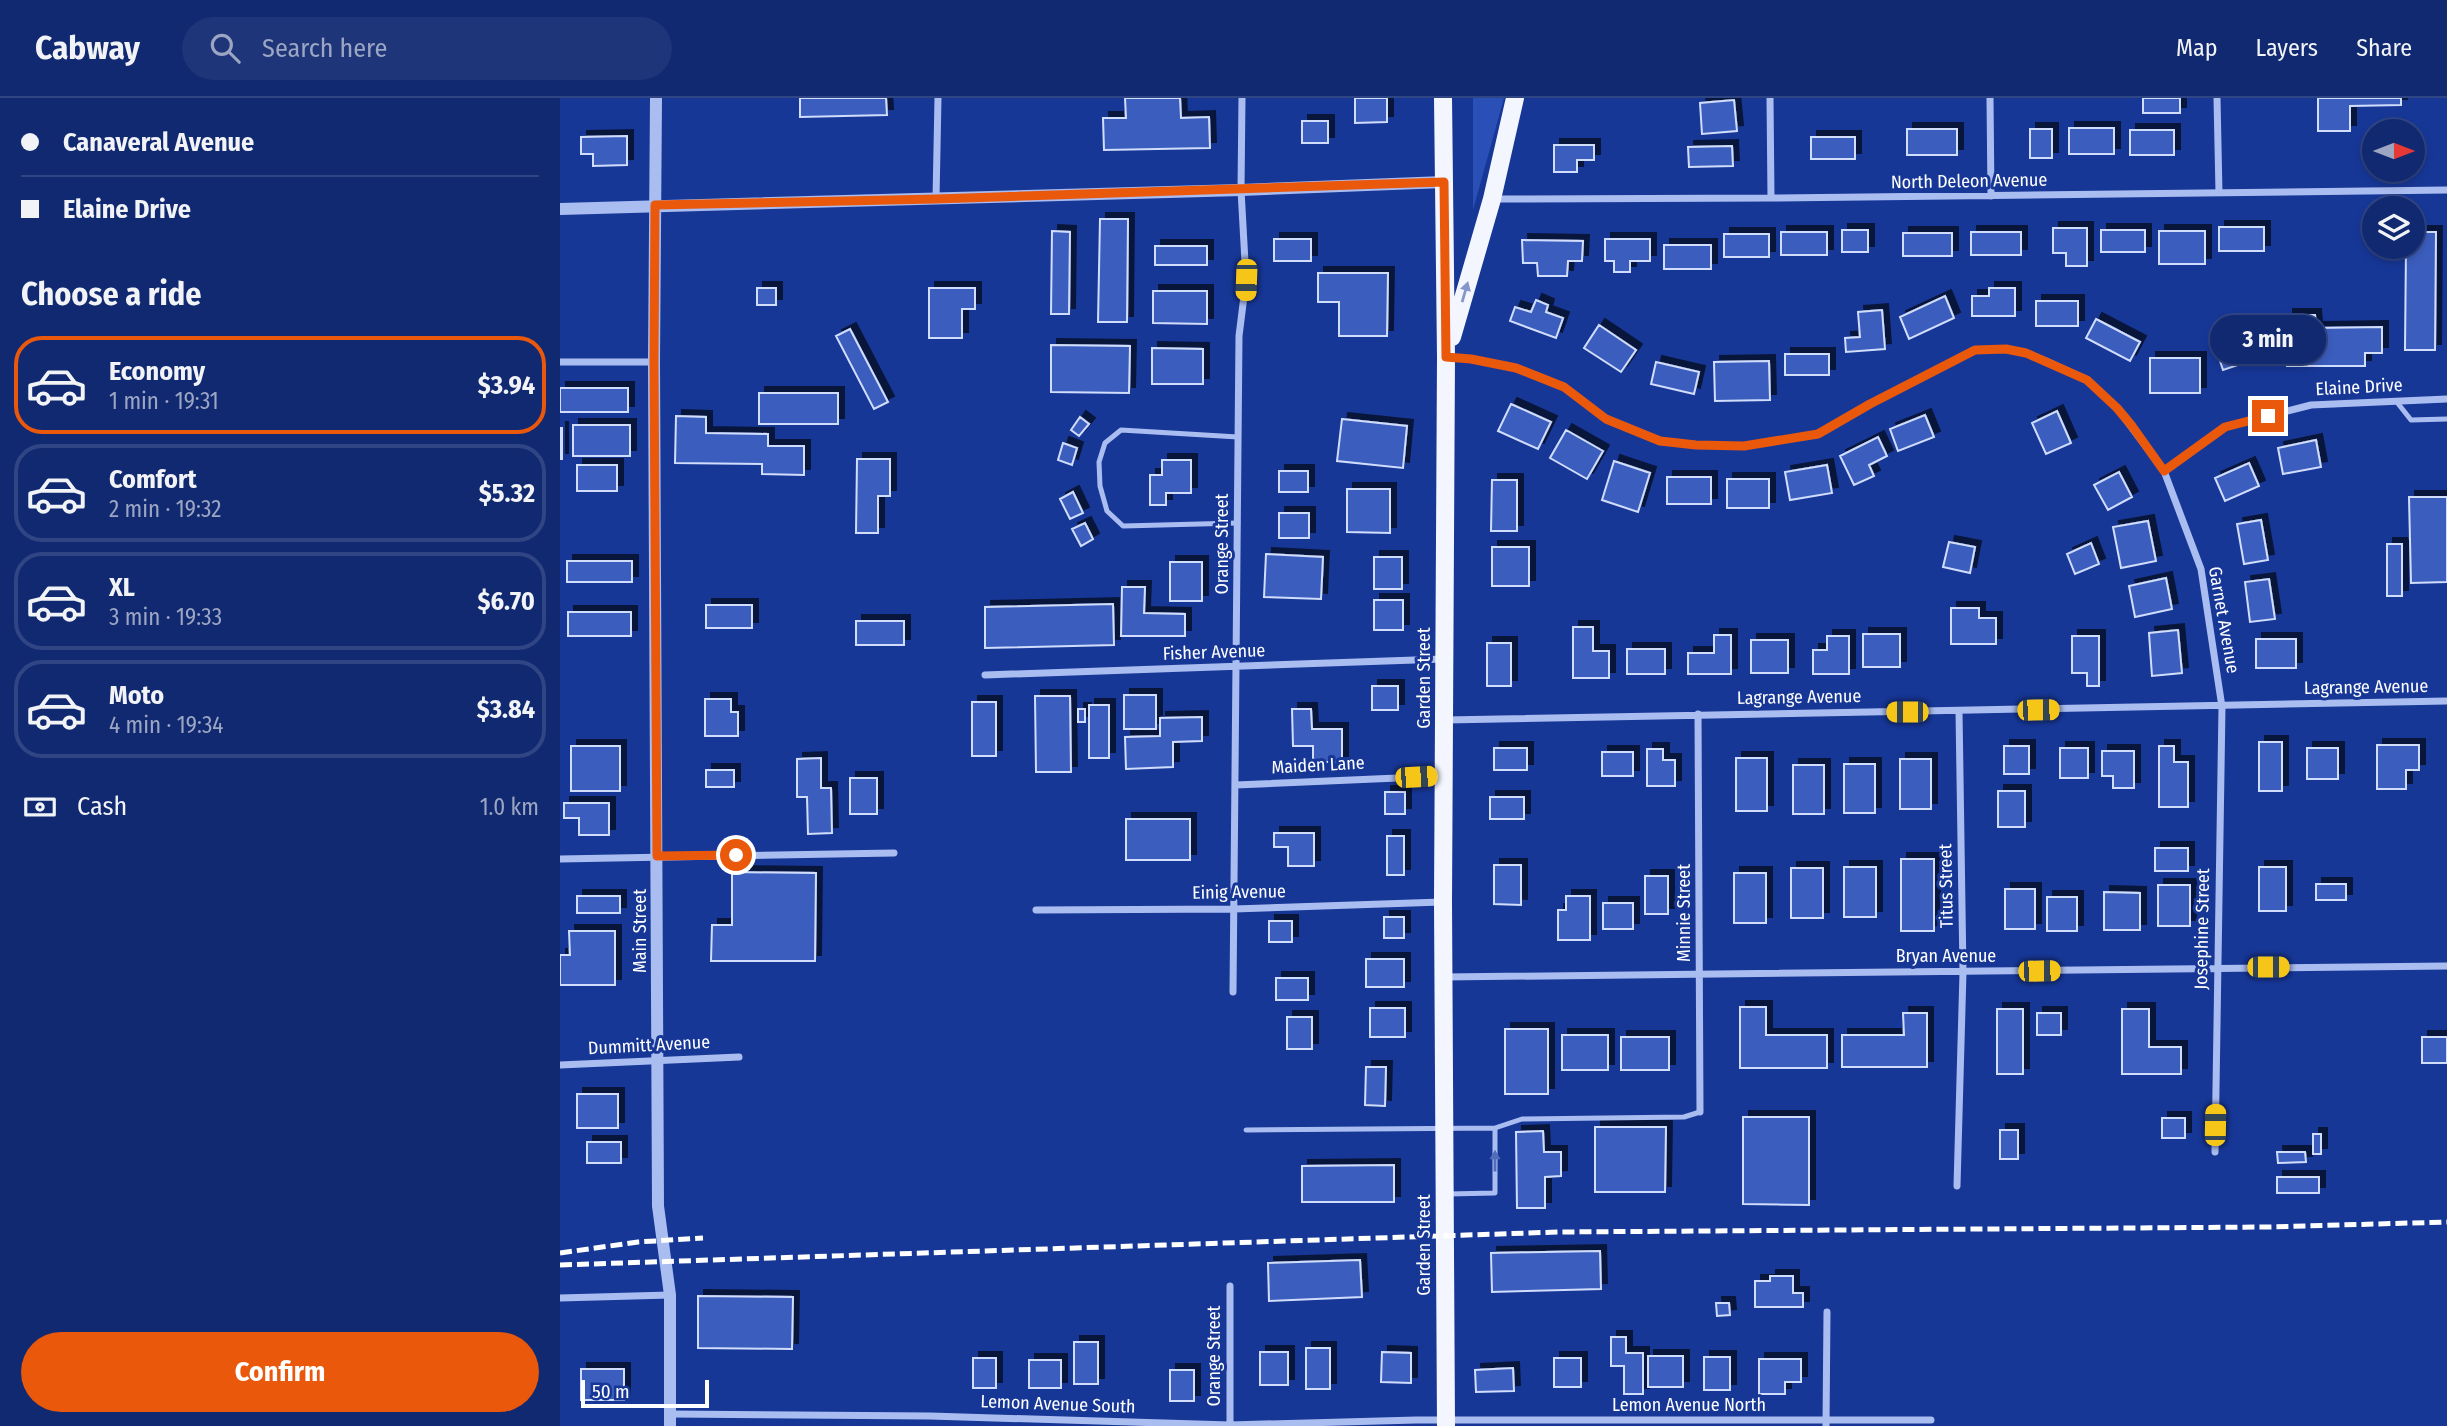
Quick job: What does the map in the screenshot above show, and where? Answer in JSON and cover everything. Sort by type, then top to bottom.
[{"type":"main road","name":"Garden Street","points":[[1443,98],[1446,357],[1443,902],[1446,1423]]},
{"type":"main road","points":[[1446,357],[1492,199],[1516,98]]},
{"type":"street","name":"Main Street","points":[[656,98],[654,362],[658,1206],[670,1295],[670,1420]]},
{"type":"street","points":[[936,199],[938,98]]},
{"type":"street","name":"Orange Street","points":[[1233,992],[1239,336],[1246,280],[1241,190],[1242,98]]},
{"type":"street","points":[[1770,98],[1772,198]]},
{"type":"street","points":[[1990,98],[1991,196]]},
{"type":"street","points":[[2217,98],[2219,193]]},
{"type":"street","points":[[560,209],[1444,182]]},
{"type":"street","name":"North Deleon Avenue","points":[[1492,199],[2447,190]]},
{"type":"street","name":"Garnet Avenue","points":[[1446,357],[1516,368],[1564,387],[1606,419],[1660,441],[1696,445],[1744,446],[1818,434],[1975,350],[2006,349],[2026,353],[2087,380],[2117,408],[2164,471],[2202,569],[2222,706]]},
{"type":"street","points":[[560,362],[654,362]]},
{"type":"street","name":"Elaine Drive","points":[[2164,471],[2225,427],[2311,405],[2447,399]]},
{"type":"street","name":"Fisher Avenue","points":[[985,675],[1445,659]]},
{"type":"street","name":"Lagrange Avenue","points":[[1446,720],[1698,713],[1959,711],[2447,701]]},
{"type":"street","name":"Josephine Street","points":[[2215,1152],[2222,706]]},
{"type":"street","name":"Titus Street","points":[[1957,1186],[1963,972],[1959,711]]},
{"type":"street","name":"Minnie Street","points":[[1698,713],[1700,1112]]},
{"type":"street","name":"Maiden Lane","points":[[1236,785],[1445,776]]},
{"type":"street","points":[[560,859],[894,853]]},
{"type":"street","name":"Einig Avenue","points":[[1036,909],[1234,909],[1443,902]]},
{"type":"street","name":"Bryan Avenue","points":[[1445,976],[2447,966]]},
{"type":"street","name":"Dummitt Avenue","points":[[560,1065],[739,1056]]},
{"type":"street","name":"Orange Street","points":[[1230,1286],[1230,1426]]},
{"type":"street","points":[[560,1298],[670,1295]]},
{"type":"street","points":[[1826,1424],[1827,1312]]},
{"type":"street","points":[[929,1426],[930,1416]]},
{"type":"street","name":"Lemon Avenue South","points":[[670,1420],[930,1416],[1230,1426],[1446,1423]]},
{"type":"street","name":"Lemon Avenue North","points":[[1446,1423],[1826,1424],[1931,1420]]},
{"type":"lane","points":[[2396,401],[2410,420],[2447,419]]},
{"type":"lane","points":[[1238,437],[1121,430],[1105,443],[1099,462],[1100,486],[1107,511],[1123,526],[1238,523]]},
{"type":"lane","points":[[1246,1130],[1495,1128],[1522,1119],[1684,1117],[1700,1112]]},
{"type":"lane","points":[[1445,1194],[1495,1194],[1495,1128]]},
{"type":"shaded area","points":[[1473,98],[1504,98],[1473,210]]},
{"type":"building","points":[[800,98],[886,98],[887,115],[800,117]]},
{"type":"building","points":[[1125,98],[1180,98],[1181,118],[1209,117],[1210,148],[1104,150],[1103,118],[1126,118]]},
{"type":"building","points":[[1355,98],[1387,98],[1387,122],[1355,123]]},
{"type":"building","points":[[2143,98],[2180,98],[2180,113],[2143,113]]},
{"type":"building","points":[[2318,98],[2401,98],[2401,105],[2350,106],[2350,131],[2318,131]]},
{"type":"building","points":[[1734,100],[1737,131],[1702,134],[1700,103]]},
{"type":"building","points":[[1302,121],[1328,121],[1328,143],[1302,143]]},
{"type":"building","points":[[2069,128],[2114,128],[2114,154],[2069,154]]},
{"type":"building","points":[[1907,129],[1957,129],[1957,155],[1907,155]]},
{"type":"building","points":[[2030,129],[2052,129],[2052,158],[2030,158]]},
{"type":"building","points":[[2130,130],[2174,130],[2174,155],[2130,155]]},
{"type":"building","points":[[627,136],[627,165],[593,166],[593,154],[581,154],[581,137]]},
{"type":"building","points":[[1811,137],[1855,137],[1855,159],[1811,159]]},
{"type":"building","points":[[1554,145],[1594,145],[1594,160],[1577,160],[1577,172],[1554,172]]},
{"type":"building","points":[[1732,146],[1733,166],[1689,167],[1688,147]]},
{"type":"building","points":[[1100,219],[1128,219],[1127,322],[1098,322]]},
{"type":"building","points":[[2219,227],[2264,227],[2264,251],[2219,251]]},
{"type":"building","points":[[2053,228],[2087,228],[2087,266],[2066,266],[2066,253],[2053,253]]},
{"type":"building","points":[[1842,230],[1868,230],[1868,252],[1842,252]]},
{"type":"building","points":[[2101,230],[2145,230],[2145,252],[2101,252]]},
{"type":"building","points":[[1052,231],[1070,232],[1069,314],[1051,314]]},
{"type":"building","points":[[2159,231],[2205,231],[2205,264],[2159,264]]},
{"type":"building","points":[[1781,232],[1827,232],[1827,255],[1781,255]]},
{"type":"building","points":[[1971,232],[2021,232],[2021,255],[1971,255]]},
{"type":"building","points":[[2425,232],[2436,232],[2435,350],[2405,350],[2406,259],[2425,259]]},
{"type":"building","points":[[1903,233],[1952,233],[1952,256],[1903,256]]},
{"type":"building","points":[[1724,234],[1769,234],[1769,257],[1724,257]]},
{"type":"building","points":[[1274,239],[1311,239],[1311,261],[1274,261]]},
{"type":"building","points":[[1605,239],[1650,239],[1650,261],[1630,261],[1630,272],[1614,272],[1614,261],[1605,261]]},
{"type":"building","points":[[1522,240],[1583,241],[1582,261],[1568,261],[1567,276],[1538,276],[1537,263],[1523,263]]},
{"type":"building","points":[[1664,245],[1711,245],[1711,269],[1664,269]]},
{"type":"building","points":[[1155,246],[1207,246],[1207,265],[1155,265]]},
{"type":"building","points":[[1318,273],[1388,273],[1387,336],[1339,336],[1339,302],[1318,302]]},
{"type":"building","points":[[757,288],[776,288],[776,305],[757,305]]},
{"type":"building","points":[[929,288],[975,288],[975,309],[962,309],[962,338],[929,338]]},
{"type":"building","points":[[1989,288],[2015,288],[2015,316],[1972,316],[1972,296],[1989,296]]},
{"type":"building","points":[[1153,291],[1207,291],[1207,324],[1153,323]]},
{"type":"building","points":[[1945,296],[1954,318],[1909,339],[1900,317]]},
{"type":"building","points":[[1536,300],[1548,305],[1546,312],[1563,318],[1556,338],[1510,321],[1515,307],[1531,312]]},
{"type":"building","points":[[2036,301],[2078,301],[2078,326],[2036,326]]},
{"type":"building","points":[[1882,310],[1885,349],[1846,352],[1845,338],[1860,337],[1858,312]]},
{"type":"building","points":[[2287,315],[2315,315],[2316,328],[2382,327],[2382,353],[2365,353],[2365,366],[2287,366]]},
{"type":"building","points":[[2096,319],[2140,342],[2130,361],[2086,338]]},
{"type":"building","points":[[1599,325],[1636,350],[1621,372],[1584,348]]},
{"type":"building","points":[[850,329],[888,402],[874,409],[836,336]]},
{"type":"building","points":[[2256,332],[2265,356],[2223,370],[2215,346]]},
{"type":"building","points":[[1051,345],[1130,346],[1129,393],[1051,392]]},
{"type":"building","points":[[1152,348],[1203,349],[1203,384],[1152,384]]},
{"type":"building","points":[[1785,354],[1829,354],[1829,375],[1785,375]]},
{"type":"building","points":[[2150,358],[2200,358],[2200,393],[2150,393]]},
{"type":"building","points":[[1769,361],[1770,400],[1715,401],[1714,362]]},
{"type":"building","points":[[1656,362],[1699,372],[1694,394],[1651,384]]},
{"type":"building","points":[[560,388],[628,388],[628,412],[560,412]]},
{"type":"building","points":[[759,393],[838,393],[838,424],[759,424]]},
{"type":"building","points":[[1511,404],[1551,422],[1538,449],[1498,431]]},
{"type":"building","points":[[2057,411],[2071,443],[2046,454],[2032,423]]},
{"type":"building","points":[[1925,415],[1934,437],[1898,451],[1890,429]]},
{"type":"building","points":[[676,416],[706,417],[706,433],[768,434],[768,446],[804,446],[804,475],[762,474],[762,464],[675,463]]},
{"type":"building","points":[[1080,417],[1089,424],[1079,436],[1071,430]]},
{"type":"building","points":[[1342,419],[1407,426],[1403,468],[1337,461]]},
{"type":"building","points":[[573,425],[630,425],[630,456],[573,456]]},
{"type":"building","points":[[562,428],[562,459],[560,459]]},
{"type":"building","points":[[1566,430],[1603,451],[1587,479],[1550,458]]},
{"type":"building","points":[[1878,437],[1887,456],[1869,465],[1874,476],[1854,485],[1840,456]]},
{"type":"building","points":[[2316,440],[2321,467],[2283,474],[2278,448]]},
{"type":"building","points":[[1063,443],[1077,448],[1072,465],[1058,460]]},
{"type":"building","points":[[857,459],[890,459],[890,496],[878,496],[878,533],[856,533]]},
{"type":"building","points":[[1162,460],[1191,460],[1191,493],[1166,493],[1166,505],[1150,505],[1150,475],[1162,475]]},
{"type":"building","points":[[1614,461],[1650,473],[1638,512],[1602,500]]},
{"type":"building","points":[[2249,463],[2259,486],[2225,501],[2215,478]]},
{"type":"building","points":[[577,465],[617,465],[617,491],[577,491]]},
{"type":"building","points":[[1827,465],[1832,493],[1790,500],[1785,472]]},
{"type":"building","points":[[1279,471],[1308,471],[1308,492],[1279,492]]},
{"type":"building","points":[[2119,472],[2132,497],[2108,510],[2094,485]]},
{"type":"building","points":[[1667,477],[1711,477],[1711,504],[1667,504]]},
{"type":"building","points":[[1727,479],[1769,479],[1769,508],[1727,508]]},
{"type":"building","points":[[1492,480],[1517,480],[1517,531],[1491,531]]},
{"type":"building","points":[[1347,489],[1390,489],[1390,533],[1347,532]]},
{"type":"building","points":[[1073,492],[1083,513],[1070,519],[1060,499]]},
{"type":"building","points":[[2409,497],[2447,497],[2447,582],[2411,583]]},
{"type":"building","points":[[1279,513],[1309,513],[1309,538],[1279,538]]},
{"type":"building","points":[[2261,520],[2268,560],[2244,564],[2237,524]]},
{"type":"building","points":[[2148,521],[2156,561],[2121,568],[2113,527]]},
{"type":"building","points":[[1085,523],[1093,539],[1081,546],[1072,529]]},
{"type":"building","points":[[1949,542],[1975,547],[1970,573],[1943,567]]},
{"type":"building","points":[[2091,543],[2099,564],[2075,574],[2067,554]]},
{"type":"building","points":[[2387,544],[2402,544],[2402,596],[2387,596]]},
{"type":"building","points":[[1492,547],[1529,547],[1529,586],[1492,586]]},
{"type":"building","points":[[1266,554],[1323,557],[1321,599],[1264,597]]},
{"type":"building","points":[[1374,557],[1402,557],[1402,589],[1374,589]]},
{"type":"building","points":[[567,561],[632,561],[632,582],[567,582]]},
{"type":"building","points":[[1170,562],[1202,562],[1202,601],[1170,601]]},
{"type":"building","points":[[2166,578],[2172,609],[2135,617],[2129,586]]},
{"type":"building","points":[[2269,579],[2275,619],[2250,622],[2245,582]]},
{"type":"building","points":[[1122,587],[1145,587],[1144,613],[1185,614],[1185,636],[1121,636]]},
{"type":"building","points":[[1374,600],[1403,600],[1403,630],[1374,630]]},
{"type":"building","points":[[1113,604],[1114,645],[985,648],[985,607]]},
{"type":"building","points":[[706,605],[752,605],[752,628],[706,628]]},
{"type":"building","points":[[1951,608],[1979,608],[1979,618],[1996,618],[1996,644],[1951,644]]},
{"type":"building","points":[[568,612],[631,612],[631,636],[568,636]]},
{"type":"building","points":[[856,621],[904,621],[904,645],[856,645]]},
{"type":"building","points":[[1573,627],[1593,627],[1593,651],[1609,651],[1609,678],[1573,678]]},
{"type":"building","points":[[2178,630],[2182,673],[2152,676],[2149,633]]},
{"type":"building","points":[[1863,634],[1900,634],[1900,667],[1863,667]]},
{"type":"building","points":[[1714,635],[1731,635],[1731,674],[1688,674],[1688,653],[1714,653]]},
{"type":"building","points":[[1827,636],[1849,636],[1849,674],[1813,674],[1813,650],[1827,650]]},
{"type":"building","points":[[2072,636],[2099,636],[2099,686],[2087,686],[2087,673],[2072,673]]},
{"type":"building","points":[[2256,639],[2296,639],[2296,668],[2256,668]]},
{"type":"building","points":[[1751,640],[1788,640],[1788,673],[1751,673]]},
{"type":"building","points":[[1487,643],[1511,643],[1511,686],[1487,686]]},
{"type":"building","points":[[1627,649],[1665,649],[1665,674],[1627,674]]},
{"type":"building","points":[[1372,686],[1398,686],[1398,710],[1372,710]]},
{"type":"building","points":[[1124,695],[1156,695],[1156,729],[1124,729]]},
{"type":"building","points":[[1035,696],[1070,696],[1071,772],[1036,772]]},
{"type":"building","points":[[705,699],[731,699],[731,712],[738,712],[738,736],[705,736]]},
{"type":"building","points":[[972,702],[996,702],[996,756],[972,756]]},
{"type":"building","points":[[1089,705],[1109,705],[1109,758],[1089,758]]},
{"type":"building","points":[[1078,709],[1085,709],[1085,722],[1078,722]]},
{"type":"building","points":[[1292,709],[1311,709],[1312,729],[1342,729],[1342,762],[1313,762],[1313,746],[1293,746]]},
{"type":"building","points":[[1202,717],[1202,741],[1173,742],[1173,767],[1126,769],[1125,737],[1160,736],[1160,718]]},
{"type":"building","points":[[2259,742],[2282,742],[2282,791],[2259,791]]},
{"type":"building","points":[[2377,745],[2419,745],[2419,770],[2406,770],[2406,789],[2377,789]]},
{"type":"building","points":[[571,746],[620,746],[620,791],[571,791]]},
{"type":"building","points":[[2004,746],[2029,746],[2029,774],[2004,774]]},
{"type":"building","points":[[2159,746],[2174,746],[2174,762],[2188,762],[2188,807],[2159,807]]},
{"type":"building","points":[[1494,748],[1527,748],[1527,770],[1494,770]]},
{"type":"building","points":[[2060,748],[2088,748],[2088,778],[2060,778]]},
{"type":"building","points":[[2307,748],[2338,748],[2338,779],[2307,779]]},
{"type":"building","points":[[1647,749],[1663,749],[1663,760],[1675,760],[1675,786],[1647,786]]},
{"type":"building","points":[[2102,751],[2134,751],[2134,788],[2113,788],[2113,776],[2102,776]]},
{"type":"building","points":[[1602,752],[1633,752],[1633,776],[1602,776]]},
{"type":"building","points":[[821,758],[821,788],[831,788],[832,833],[808,834],[807,797],[797,797],[797,759]]},
{"type":"building","points":[[1736,758],[1767,758],[1767,811],[1736,811]]},
{"type":"building","points":[[1900,759],[1931,759],[1931,809],[1900,809]]},
{"type":"building","points":[[1844,764],[1875,764],[1875,813],[1844,813]]},
{"type":"building","points":[[1793,765],[1824,765],[1824,814],[1793,814]]},
{"type":"building","points":[[706,770],[734,770],[734,787],[706,787]]},
{"type":"building","points":[[850,778],[877,778],[877,814],[850,814]]},
{"type":"building","points":[[1998,791],[2025,791],[2025,827],[1998,827]]},
{"type":"building","points":[[1385,792],[1405,792],[1405,814],[1385,814]]},
{"type":"building","points":[[1490,797],[1524,797],[1524,819],[1490,819]]},
{"type":"building","points":[[564,803],[609,803],[609,835],[579,835],[579,818],[564,818]]},
{"type":"building","points":[[1126,819],[1190,819],[1190,860],[1126,860]]},
{"type":"building","points":[[1274,833],[1314,833],[1314,866],[1288,866],[1288,847],[1274,847]]},
{"type":"building","points":[[1387,836],[1404,836],[1404,875],[1387,875]]},
{"type":"building","points":[[2155,848],[2188,848],[2188,871],[2155,871]]},
{"type":"building","points":[[1901,859],[1934,859],[1934,931],[1901,931]]},
{"type":"building","points":[[1494,865],[1521,865],[1521,905],[1494,904]]},
{"type":"building","points":[[1844,867],[1876,867],[1876,917],[1844,917]]},
{"type":"building","points":[[2259,867],[2286,867],[2286,911],[2259,911]]},
{"type":"building","points":[[1791,868],[1823,868],[1823,918],[1791,918]]},
{"type":"building","points":[[732,872],[816,873],[815,961],[711,961],[712,925],[732,925]]},
{"type":"building","points":[[1734,873],[1766,873],[1766,923],[1734,923]]},
{"type":"building","points":[[1645,876],[1668,876],[1668,914],[1645,914]]},
{"type":"building","points":[[2316,884],[2346,884],[2346,900],[2316,900]]},
{"type":"building","points":[[2158,885],[2190,885],[2190,926],[2158,926]]},
{"type":"building","points":[[2005,889],[2035,889],[2035,929],[2005,929]]},
{"type":"building","points":[[2104,892],[2140,893],[2140,930],[2104,930]]},
{"type":"building","points":[[577,896],[620,896],[620,913],[577,913]]},
{"type":"building","points":[[1566,896],[1590,896],[1590,940],[1558,940],[1558,910],[1566,910]]},
{"type":"building","points":[[2047,897],[2077,897],[2077,931],[2047,931]]},
{"type":"building","points":[[1603,903],[1633,903],[1633,929],[1603,929]]},
{"type":"building","points":[[1384,917],[1404,917],[1404,938],[1384,938]]},
{"type":"building","points":[[1269,921],[1292,921],[1292,942],[1269,942]]},
{"type":"building","points":[[569,931],[615,931],[615,985],[560,985],[560,955],[570,955]]},
{"type":"building","points":[[1366,959],[1404,959],[1404,987],[1366,987]]},
{"type":"building","points":[[1276,978],[1308,978],[1308,1000],[1276,1000]]},
{"type":"building","points":[[1740,1007],[1766,1007],[1766,1035],[1827,1035],[1827,1068],[1740,1068]]},
{"type":"building","points":[[1370,1008],[1405,1008],[1405,1037],[1370,1037]]},
{"type":"building","points":[[1997,1009],[2023,1009],[2023,1074],[1997,1074]]},
{"type":"building","points":[[2122,1009],[2149,1009],[2149,1047],[2181,1047],[2181,1074],[2122,1074]]},
{"type":"building","points":[[1903,1013],[1927,1013],[1927,1067],[1842,1067],[1842,1035],[1904,1035]]},
{"type":"building","points":[[2037,1013],[2061,1013],[2061,1035],[2037,1035]]},
{"type":"building","points":[[1287,1017],[1312,1017],[1312,1049],[1287,1049]]},
{"type":"building","points":[[1505,1029],[1548,1029],[1548,1094],[1505,1094]]},
{"type":"building","points":[[1562,1035],[1608,1035],[1608,1070],[1562,1070]]},
{"type":"building","points":[[1621,1037],[1669,1037],[1669,1070],[1621,1070]]},
{"type":"building","points":[[2422,1037],[2447,1037],[2447,1063],[2422,1063]]},
{"type":"building","points":[[1366,1067],[1386,1067],[1385,1106],[1365,1105]]},
{"type":"building","points":[[577,1094],[618,1094],[618,1128],[577,1128]]},
{"type":"building","points":[[1743,1117],[1809,1117],[1809,1205],[1743,1204]]},
{"type":"building","points":[[2162,1118],[2185,1118],[2185,1138],[2162,1138]]},
{"type":"building","points":[[1595,1127],[1666,1127],[1665,1192],[1595,1192]]},
{"type":"building","points":[[2000,1130],[2018,1130],[2018,1159],[2000,1159]]},
{"type":"building","points":[[1543,1131],[1544,1152],[1561,1152],[1561,1176],[1545,1177],[1545,1208],[1517,1208],[1516,1132]]},
{"type":"building","points":[[2313,1134],[2321,1134],[2321,1154],[2313,1154]]},
{"type":"building","points":[[587,1142],[621,1142],[621,1163],[587,1163]]},
{"type":"building","points":[[2277,1152],[2305,1152],[2306,1162],[2278,1163]]},
{"type":"building","points":[[1394,1165],[1394,1202],[1302,1202],[1302,1166]]},
{"type":"building","points":[[2277,1177],[2319,1177],[2319,1193],[2277,1193]]},
{"type":"building","points":[[1600,1251],[1601,1289],[1492,1292],[1491,1253]]},
{"type":"building","points":[[1360,1260],[1362,1297],[1269,1301],[1268,1263]]},
{"type":"building","points":[[1770,1276],[1793,1276],[1793,1293],[1803,1293],[1803,1307],[1755,1307],[1755,1281],[1770,1281]]},
{"type":"building","points":[[698,1296],[793,1297],[792,1349],[698,1348]]},
{"type":"building","points":[[1716,1303],[1729,1303],[1730,1315],[1717,1316]]},
{"type":"building","points":[[1611,1337],[1626,1337],[1626,1353],[1643,1353],[1643,1394],[1624,1394],[1624,1366],[1611,1366]]},
{"type":"building","points":[[1074,1342],[1098,1342],[1098,1384],[1074,1384]]},
{"type":"building","points":[[1306,1348],[1330,1348],[1330,1389],[1306,1389]]},
{"type":"building","points":[[1260,1352],[1288,1352],[1288,1385],[1260,1385]]},
{"type":"building","points":[[1382,1352],[1411,1353],[1411,1383],[1381,1382]]},
{"type":"building","points":[[1648,1356],[1683,1356],[1683,1387],[1648,1387]]},
{"type":"building","points":[[1704,1357],[1730,1357],[1730,1390],[1704,1390]]},
{"type":"building","points":[[973,1358],[996,1358],[996,1388],[973,1388]]},
{"type":"building","points":[[1554,1358],[1581,1358],[1581,1387],[1554,1387]]},
{"type":"building","points":[[1759,1359],[1801,1359],[1801,1382],[1785,1382],[1785,1394],[1759,1394]]},
{"type":"building","points":[[1029,1360],[1061,1360],[1061,1388],[1029,1388]]},
{"type":"building","points":[[1513,1368],[1514,1391],[1476,1392],[1475,1370]]},
{"type":"building","points":[[581,1369],[624,1369],[624,1400],[581,1400]]},
{"type":"building","points":[[1170,1370],[1194,1370],[1194,1401],[1170,1401]]},
{"type":"railway","points":[[560,1265],[1559,1232],[2267,1227],[2447,1222]]},
{"type":"railway","points":[[560,1253],[638,1242],[703,1238]]},
{"type":"route","points":[[736,855],[657,856],[655,205],[936,199],[1444,182],[1446,357],[1516,368],[1564,387],[1606,419],[1660,441],[1744,446],[1818,434],[1975,350],[2006,349],[2026,353],[2087,380],[2117,408],[2164,471],[2225,427],[2268,416]]}]
